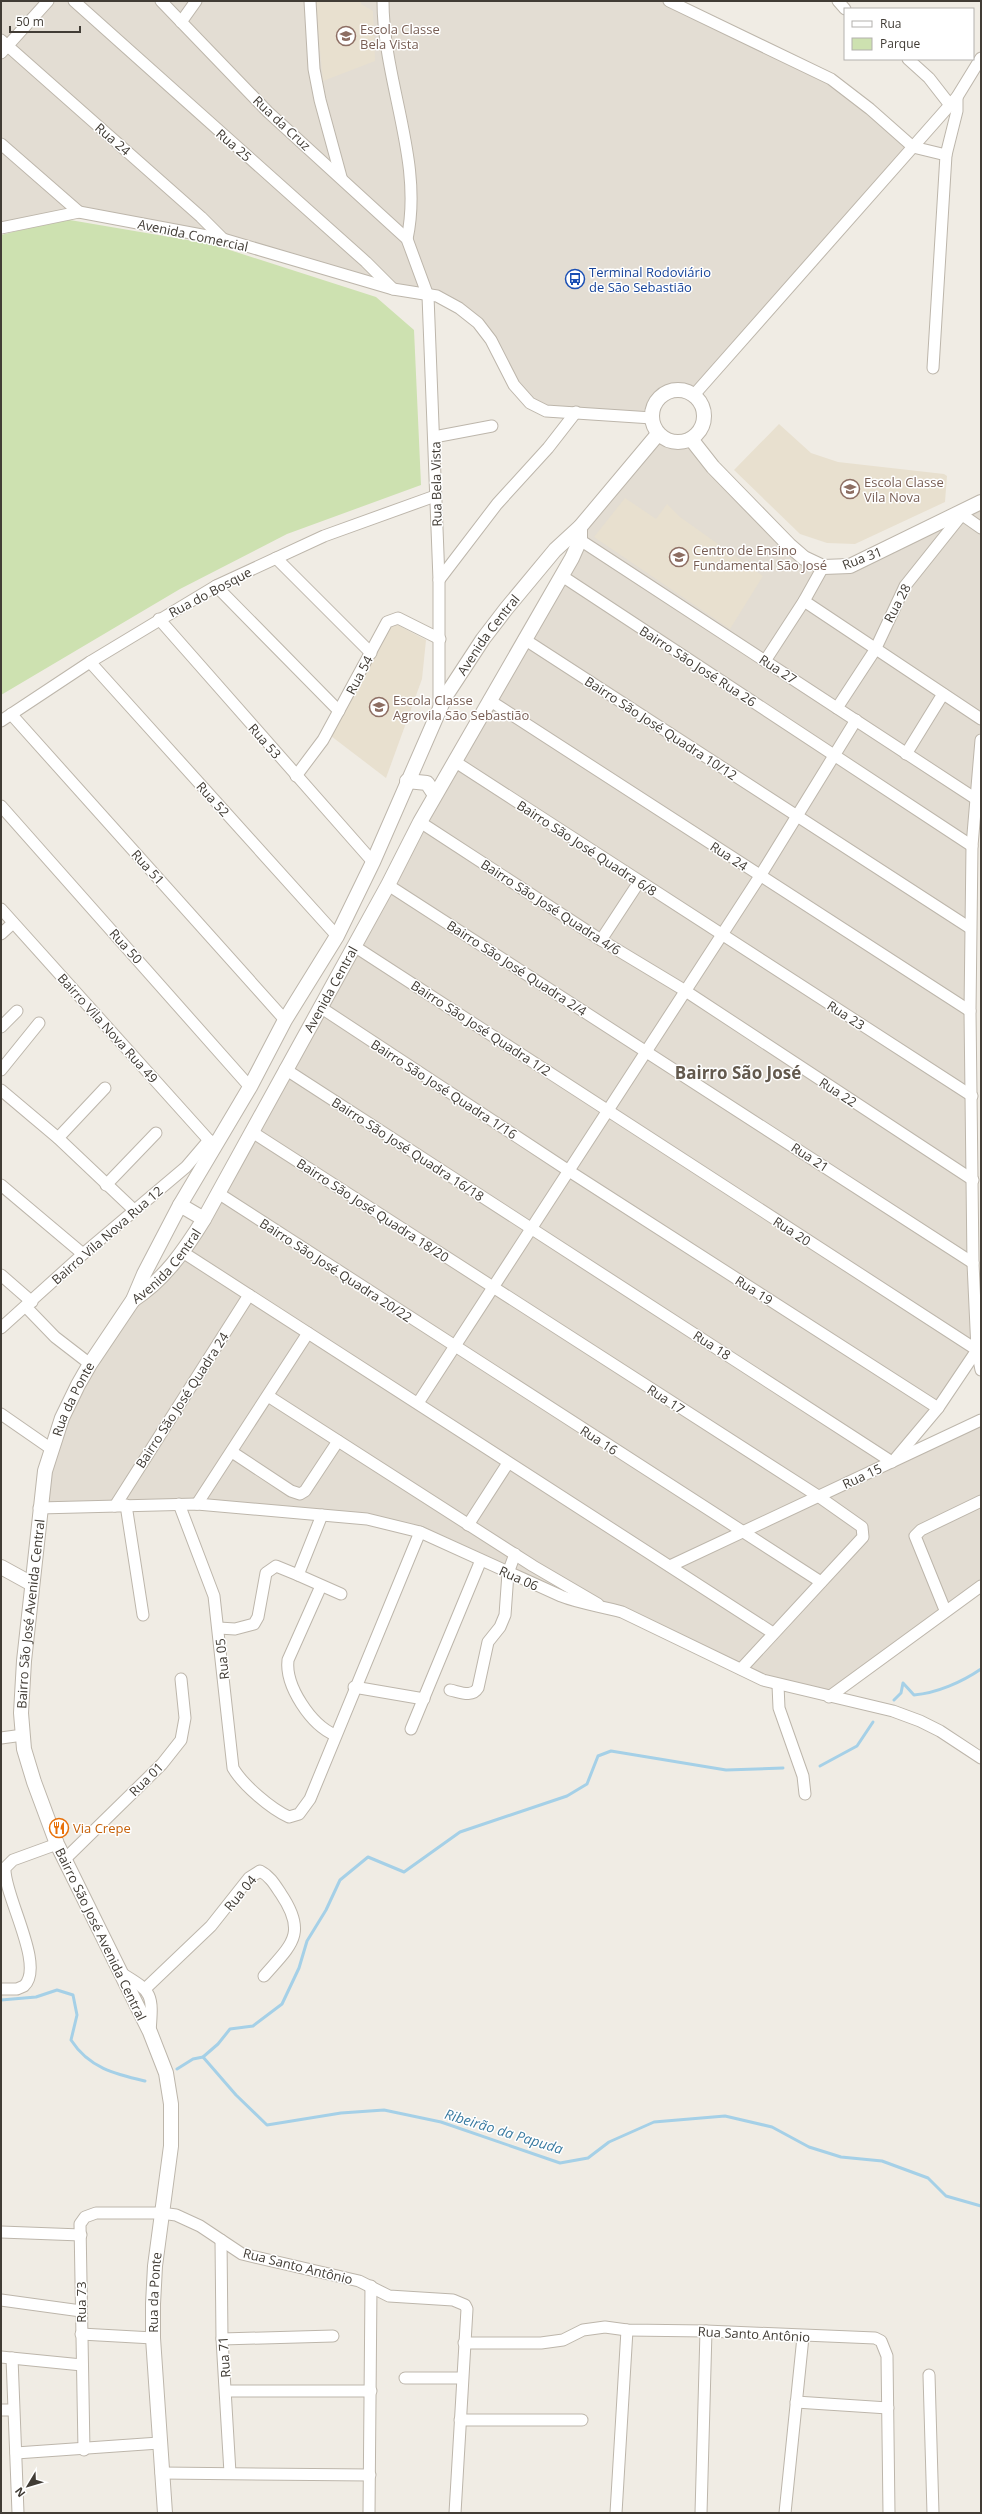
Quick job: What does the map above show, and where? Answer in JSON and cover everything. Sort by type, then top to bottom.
[{"type":"street","points":[[3,46],[48,1]]},
{"type":"street","name":"Rua 25","points":[[74,1],[350,247],[393,289]]},
{"type":"street","name":"Rua da Cruz","points":[[162,1],[268,112],[342,178],[407,240]]},
{"type":"street","points":[[181,22],[196,1]]},
{"type":"street","points":[[310,1],[314,69],[320,100],[342,178]]},
{"type":"street","points":[[383,1],[386,46],[412,181],[411,220],[407,240]]},
{"type":"street","points":[[668,1],[831,79],[870,109],[913,148],[946,155]]},
{"type":"street","name":"Rua 24","points":[[3,46],[201,217],[223,239]]},
{"type":"street","points":[[694,396],[954,101],[981,58]]},
{"type":"street","points":[[909,60],[954,101],[957,111],[946,155],[933,368]]},
{"type":"street","points":[[1,144],[79,212]]},
{"type":"street","name":"Avenida Comercial","points":[[1,228],[79,212],[223,239],[393,289],[447,300],[478,323],[491,340],[514,385],[530,404],[546,411],[652,418]]},
{"type":"street","name":"Rua Bela Vista","points":[[407,240],[428,296],[439,580],[439,672]]},
{"type":"street","points":[[682,390],[694,396],[703,409],[704,417],[700,430],[691,439],[674,442],[658,434],[652,418],[655,403],[669,392],[682,390]]},
{"type":"street","points":[[439,580],[497,504],[548,448],[576,412]]},
{"type":"street","points":[[434,437],[492,426]]},
{"type":"street","name":"Avenida Central","points":[[133,1300],[155,1282],[184,1253],[388,885],[435,795],[524,639],[562,576],[580,534],[658,434]]},
{"type":"street","name":"Rua 31","points":[[691,439],[722,477],[789,545],[804,558],[823,567],[850,566],[971,508]]},
{"type":"street","name":"Rua do Bosque","points":[[1,721],[90,662],[216,586],[324,536],[435,496]]},
{"type":"street","points":[[971,508],[981,528]]},
{"type":"street","name":"Rua 28","points":[[837,708],[875,650],[904,586],[971,508]]},
{"type":"street","name":"Avenida Central","points":[[133,1300],[144,1274],[212,1144],[250,1087],[285,1020],[337,936],[373,862],[407,781],[445,697],[482,639],[554,550],[580,534]]},
{"type":"street","name":"Rua 27","points":[[580,534],[765,661],[976,799]]},
{"type":"street","points":[[276,558],[371,653]]},
{"type":"street","points":[[765,661],[804,602],[823,567]]},
{"type":"street","name":"Bairro São José Rua 26","points":[[562,576],[972,846]]},
{"type":"street","points":[[216,586],[339,711]]},
{"type":"street","points":[[804,602],[981,719]]},
{"type":"street","name":"Rua 54","points":[[296,776],[323,740],[371,653],[385,624],[393,618],[402,620],[440,639]]},
{"type":"street","name":"Rua 53","points":[[159,619],[373,862]]},
{"type":"street","name":"Bairro São José Quadra 10/12","points":[[524,639],[798,816]]},
{"type":"street","name":"Rua 52","points":[[90,662],[337,936]]},
{"type":"street","points":[[439,672],[445,697]]},
{"type":"street","points":[[439,672],[439,710]]},
{"type":"street","points":[[906,754],[943,694]]},
{"type":"street","name":"Rua 24","points":[[489,700],[970,1011]]},
{"type":"street","name":"Rua 51","points":[[11,714],[285,1020]]},
{"type":"street","points":[[418,1403],[647,1051],[720,934],[760,876],[856,720]]},
{"type":"street","points":[[981,740],[972,846],[970,928],[973,1263],[977,1350],[981,1370]]},
{"type":"street","name":"Bairro São José Quadra 6/8","points":[[454,761],[720,934]]},
{"type":"street","points":[[414,765],[427,778],[443,781]]},
{"type":"street","points":[[407,781],[427,783],[435,795]]},
{"type":"street","name":"Rua 50","points":[[1,806],[250,1087]]},
{"type":"street","points":[[798,816],[970,928]]},
{"type":"street","name":"Bairro São José Quadra 4/6","points":[[420,822],[601,940],[684,990]]},
{"type":"street","points":[[601,940],[638,882]]},
{"type":"street","name":"Bairro São José Quadra 2/4","points":[[388,885],[647,1051]]},
{"type":"street","name":"Bairro Vila Nova Rua 49","points":[[1,909],[212,1144]]},
{"type":"street","points":[[1,934],[13,923]]},
{"type":"street","name":"Rua 23","points":[[720,934],[972,1096]]},
{"type":"street","name":"Bairro São José Quadra 1/2","points":[[354,946],[608,1111]]},
{"type":"street","name":"Rua 22","points":[[684,990],[973,1180]]},
{"type":"street","name":"Bairro São José Quadra 1/16","points":[[320,1007],[569,1171]]},
{"type":"street","points":[[1,1026],[17,1011]]},
{"type":"street","points":[[1,1070],[39,1024]]},
{"type":"street","name":"Rua 21","points":[[647,1051],[973,1263]]},
{"type":"street","name":"Bairro São José Quadra 16/18","points":[[285,1070],[532,1228]]},
{"type":"street","points":[[58,1138],[105,1088]]},
{"type":"street","points":[[1,1090],[58,1138],[134,1210]]},
{"type":"street","name":"Rua 20","points":[[608,1111],[977,1350]]},
{"type":"street","name":"Bairro São José Quadra 18/20","points":[[252,1132],[493,1287]]},
{"type":"street","points":[[106,1185],[156,1133]]},
{"type":"street","name":"Bairro Vila Nova Rua 12","points":[[1,1328],[83,1254],[212,1144]]},
{"type":"street","name":"Rua 19","points":[[569,1171],[938,1408]]},
{"type":"street","points":[[1,1185],[83,1254]]},
{"type":"street","name":"Bairro São José Quadra 20/22","points":[[218,1193],[454,1347]]},
{"type":"street","points":[[180,1205],[204,1219]]},
{"type":"street","name":"Rua 18","points":[[532,1228],[892,1462]]},
{"type":"street","points":[[184,1253],[773,1633]]},
{"type":"street","points":[[1,1275],[29,1304],[55,1337],[90,1364]]},
{"type":"street","name":"Rua 17","points":[[493,1287],[818,1496],[862,1527],[864,1537],[852,1552],[821,1582]]},
{"type":"street","name":"Bairro São José Quadra 24","points":[[114,1506],[249,1295]]},
{"type":"street","name":"Rua da Ponte","points":[[39,1508],[50,1448],[62,1418],[90,1364],[133,1300]]},
{"type":"street","points":[[197,1504],[308,1333]]},
{"type":"street","name":"Rua 16","points":[[454,1347],[821,1582]]},
{"type":"street","points":[[892,1462],[938,1408],[977,1350]]},
{"type":"street","points":[[268,1396],[468,1525],[600,1606]]},
{"type":"street","points":[[4,1420],[50,1448]]},
{"type":"street","name":"Rua 15","points":[[670,1566],[981,1420]]},
{"type":"street","points":[[232,1452],[291,1491],[300,1494],[305,1491],[338,1441]]},
{"type":"street","points":[[468,1525],[508,1463]]},
{"type":"street","points":[[945,1610],[915,1536],[921,1530],[981,1501]]},
{"type":"street","name":"Rua 05","points":[[179,1504],[214,1596],[219,1628],[233,1768],[241,1780],[289,1817],[299,1814],[310,1798],[335,1735]]},
{"type":"street","name":"Rua 06","points":[[39,1508],[73,1509],[126,1505],[197,1504],[368,1519],[420,1532],[508,1573],[580,1604],[600,1606],[622,1612],[778,1685],[893,1711],[920,1721],[940,1731],[981,1758]]},
{"type":"street","points":[[126,1505],[143,1615]]},
{"type":"street","name":"Bairro São José Avenida Central","points":[[39,1508],[23,1668],[21,1713],[24,1749],[34,1782],[64,1860],[150,2032],[166,2073]]},
{"type":"street","points":[[298,1574],[322,1515]]},
{"type":"street","points":[[321,1586],[288,1660],[288,1669],[292,1684],[313,1720],[320,1728],[335,1735],[420,1532]]},
{"type":"street","points":[[450,1690],[469,1694],[475,1692],[478,1688],[488,1642],[500,1627],[504,1615],[508,1573],[515,1554]]},
{"type":"street","points":[[411,1729],[481,1560]]},
{"type":"street","points":[[1,1567],[32,1584]]},
{"type":"street","points":[[219,1628],[251,1626],[255,1623],[264,1578],[272,1567],[280,1567],[298,1574],[341,1594]]},
{"type":"street","points":[[741,1669],[821,1582]]},
{"type":"street","points":[[829,1697],[945,1610],[981,1586]]},
{"type":"street","name":"Rua 01","points":[[64,1860],[162,1764],[178,1743],[185,1726],[182,1679]]},
{"type":"street","points":[[778,1685],[779,1708],[803,1776],[805,1794]]},
{"type":"street","points":[[354,1687],[424,1699]]},
{"type":"street","points":[[1,1738],[23,1735]]},
{"type":"street","points":[[1,1989],[17,1989],[24,1986],[29,1981],[30,1968],[5,1868],[13,1860],[57,1844]]},
{"type":"street","name":"Rua 04","points":[[146,1988],[210,1926],[249,1878],[260,1871],[268,1877],[280,1891],[293,1912],[295,1922],[295,1932],[290,1946],[264,1976]]},
{"type":"street","points":[[121,1973],[146,1988],[151,2001],[150,2032]]},
{"type":"street","name":"Rua da Ponte","points":[[165,2513],[161,2474],[153,2338],[155,2266],[171,2146],[171,2104],[166,2073]]},
{"type":"street","name":"Rua Santo Antônio","points":[[81,2235],[80,2227],[82,2220],[89,2215],[161,2213],[188,2220],[242,2254],[345,2277],[371,2286],[389,2296],[453,2300],[465,2305],[467,2309],[464,2343],[541,2343],[563,2340],[583,2330],[605,2327],[627,2330],[706,2331],[803,2337],[867,2337],[881,2341],[887,2356],[888,2408]]},
{"type":"street","points":[[1,2232],[81,2235]]},
{"type":"street","name":"Rua 73","points":[[81,2235],[81,2334],[84,2450]]},
{"type":"street","name":"Rua 71","points":[[221,2240],[222,2339],[230,2473]]},
{"type":"street","points":[[369,2513],[371,2286]]},
{"type":"street","points":[[1,2300],[81,2311]]},
{"type":"street","points":[[616,2513],[627,2330]]},
{"type":"street","points":[[701,2513],[706,2331]]},
{"type":"street","points":[[81,2334],[153,2338]]},
{"type":"street","points":[[222,2339],[333,2336]]},
{"type":"street","points":[[785,2513],[803,2337]]},
{"type":"street","points":[[455,2513],[464,2343]]},
{"type":"street","points":[[18,2513],[13,2410],[6,2357],[82,2365]]},
{"type":"street","points":[[929,2375],[933,2513]]},
{"type":"street","points":[[405,2378],[462,2378]]},
{"type":"street","points":[[226,2391],[371,2391]]},
{"type":"street","points":[[796,2402],[888,2408],[889,2513]]},
{"type":"street","points":[[1,2410],[13,2410]]},
{"type":"street","points":[[460,2420],[582,2420]]},
{"type":"street","points":[[16,2453],[84,2450],[159,2444]]},
{"type":"street","points":[[161,2474],[230,2473],[370,2475]]},
{"type":"shaded area","points":[[1,1],[161,1],[313,149],[168,1],[669,1],[831,79],[913,147],[693,396],[682,390],[669,392],[655,403],[652,418],[534,407],[491,340],[459,308],[223,239],[79,212],[1,228]]},
{"type":"shaded area","name":"Escola Classe Bela Vista","points":[[315,1],[361,1],[361,4],[373,11],[375,61],[323,81]]},
{"type":"shaded area","name":"Escola Classe Vila Nova","points":[[779,424],[811,453],[838,462],[944,474],[947,476],[945,502],[855,544],[827,543],[800,534],[734,470]]},
{"type":"shaded area","points":[[658,434],[674,442],[691,439],[789,545],[833,568],[981,502],[981,740],[972,846],[977,1350],[893,1461],[981,1420],[981,1586],[829,1697],[786,1687],[600,1606],[388,1523],[197,1504],[39,1508],[50,1448],[133,1300],[184,1253],[543,607],[580,527]]},
{"type":"shaded area","name":"Centro de Ensino Fundamental São José","points":[[625,498],[656,519],[667,504],[680,517],[763,576],[730,629],[594,537]]},
{"type":"shaded area","name":"Escola Classe Agrovila São Sebastião","points":[[392,622],[426,640],[422,679],[386,778],[331,736]]},
{"type":"green space","points":[[64,219],[211,244],[376,297],[414,330],[421,485],[287,534],[180,589],[1,695],[1,235]]},
{"type":"waterway","points":[[894,1700],[901,1693],[903,1683],[914,1695],[923,1694],[949,1686],[981,1669]]},
{"type":"waterway","points":[[820,1766],[857,1746],[873,1722]]},
{"type":"waterway","points":[[177,2069],[193,2059],[203,2057],[218,2044],[230,2029],[253,2026],[282,2004],[299,1968],[307,1941],[326,1910],[340,1880],[368,1857],[404,1872],[460,1832],[567,1796],[587,1784],[598,1756],[611,1751],[726,1770],[783,1768]]},
{"type":"waterway","name":"Ribeirão da Papuda","points":[[1,2000],[36,1997],[57,1990],[73,1995],[77,2015],[71,2040],[78,2050],[94,2063],[104,2068],[123,2076],[145,2081]]},
{"type":"waterway","name":"Ribeirão da Papuda","points":[[203,2057],[236,2095],[267,2125],[341,2113],[384,2110],[441,2122],[560,2163],[588,2158],[609,2142],[654,2122],[725,2116],[772,2127],[809,2147],[841,2157],[882,2161],[928,2178],[946,2196],[981,2206]]},
{"type":"place","name":"Escola Classe Bela Vista","points":[[346,36]]},
{"type":"place","name":"Terminal Rodoviário de São Sebastião","points":[[575,279]]},
{"type":"place","name":"Escola Classe Vila Nova","points":[[850,489]]},
{"type":"place","name":"Centro de Ensino Fundamental São José","points":[[679,557]]},
{"type":"place","name":"Escola Classe Agrovila São Sebastião","points":[[379,707]]},
{"type":"place","name":"Via Crepe","points":[[59,1828]]},
{"type":"district","name":"Bairro São José","points":[[738,1072]]}]
